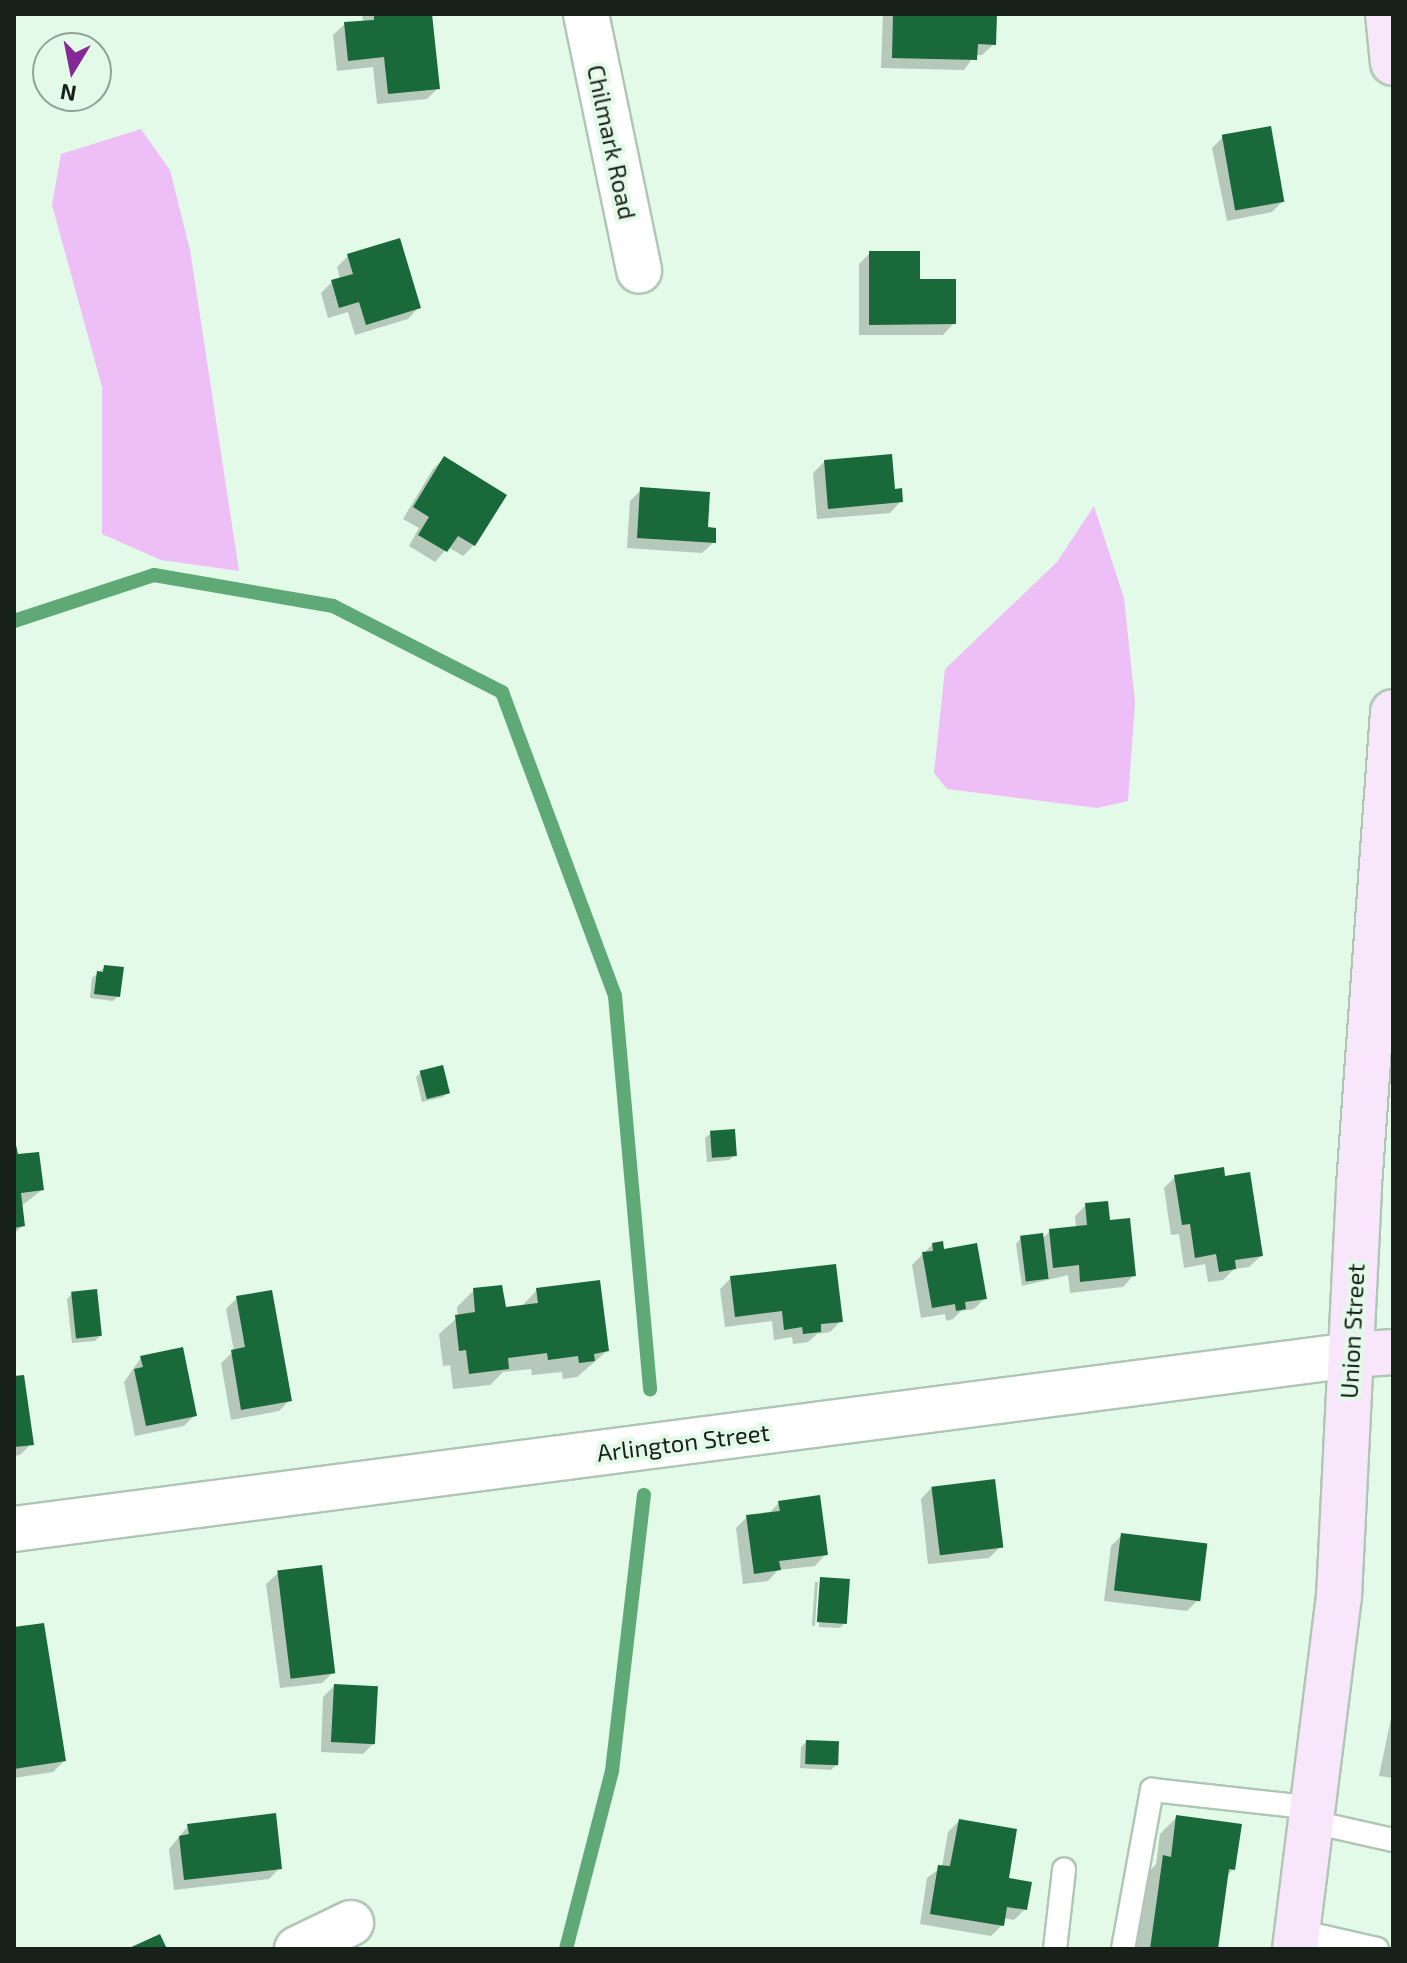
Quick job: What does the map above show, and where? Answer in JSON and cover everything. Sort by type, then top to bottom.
[{"type":"main road","points":[[1388,14],[1393,63]]},
{"type":"main road","name":"Union Street","points":[[1297,1940],[1372,1354],[1359,1186],[1393,712]]},
{"type":"street","name":"Chilmark Road","points":[[586,14],[639,271]]},
{"type":"street","name":"Arlington Street","points":[[14,1529],[1372,1354]]},
{"type":"street","points":[[297,1949],[351,1923]]},
{"type":"lane","points":[[1123,1949],[1152,1790],[1314,1815],[1393,1840]]},
{"type":"lane","points":[[1055,1949],[1064,1870]]},
{"type":"lane","points":[[1297,1940],[1377,1949]]},
{"type":"shaded area","points":[[141,129],[170,170],[190,250],[239,571],[161,560],[102,534],[102,387],[52,205],[61,154]]},
{"type":"shaded area","points":[[1094,506],[1124,598],[1135,702],[1128,801],[1097,808],[947,789],[934,773],[945,669],[1057,562]]},
{"type":"building","points":[[374,14],[432,14],[440,89],[388,94],[384,57],[348,61],[344,22],[374,20]]},
{"type":"building","points":[[893,14],[997,14],[996,45],[978,44],[977,60],[892,58]]},
{"type":"building","points":[[1271,126],[1284,202],[1235,211],[1222,135]]},
{"type":"building","points":[[400,238],[421,308],[366,325],[359,302],[339,308],[331,280],[353,274],[347,254]]},
{"type":"building","points":[[869,251],[920,251],[920,279],[956,279],[956,324],[869,325]]},
{"type":"building","points":[[892,454],[895,489],[902,488],[903,502],[828,509],[824,460]]},
{"type":"building","points":[[444,456],[507,495],[475,546],[458,536],[447,552],[418,535],[429,517],[413,507]]},
{"type":"building","points":[[640,487],[710,492],[708,527],[716,528],[716,543],[637,538]]},
{"type":"building","points":[[104,965],[124,967],[120,997],[94,994],[97,971],[103,972]]},
{"type":"building","points":[[443,1065],[450,1093],[427,1099],[420,1071]]},
{"type":"building","points":[[735,1129],[737,1156],[712,1158],[710,1131]]},
{"type":"building","points":[[14,1136],[18,1154],[39,1152],[44,1190],[21,1193],[25,1226],[14,1228]]},
{"type":"building","points":[[1224,1167],[1225,1176],[1250,1172],[1263,1256],[1235,1260],[1236,1269],[1219,1272],[1216,1254],[1195,1258],[1190,1224],[1182,1225],[1174,1175]]},
{"type":"building","points":[[1108,1201],[1110,1220],[1130,1218],[1136,1276],[1080,1282],[1079,1265],[1053,1268],[1049,1229],[1087,1225],[1085,1203]]},
{"type":"building","points":[[1043,1233],[1049,1279],[1026,1281],[1020,1236]]},
{"type":"building","points":[[943,1241],[944,1249],[977,1243],[987,1299],[965,1302],[966,1309],[956,1311],[955,1304],[932,1308],[922,1252],[933,1251],[932,1243]]},
{"type":"building","points":[[836,1264],[843,1322],[821,1324],[821,1332],[803,1334],[802,1327],[784,1330],[782,1311],[735,1317],[730,1276]]},
{"type":"building","points":[[600,1280],[609,1351],[594,1354],[595,1361],[579,1363],[578,1356],[548,1360],[547,1353],[508,1358],[509,1369],[469,1374],[466,1350],[459,1351],[455,1315],[475,1312],[473,1288],[502,1285],[506,1307],[538,1303],[536,1288]]},
{"type":"building","points":[[97,1289],[102,1336],[76,1338],[71,1292]]},
{"type":"building","points":[[272,1290],[292,1401],[241,1410],[231,1350],[245,1347],[236,1296]]},
{"type":"building","points":[[183,1347],[197,1416],[146,1426],[134,1369],[143,1367],[140,1356]]},
{"type":"building","points":[[24,1375],[34,1445],[14,1447],[14,1376]]},
{"type":"building","points":[[995,1479],[1003,1547],[940,1555],[931,1487]]},
{"type":"building","points":[[820,1495],[828,1555],[779,1561],[781,1570],[754,1574],[746,1515],[780,1511],[778,1501]]},
{"type":"building","points":[[1121,1533],[1207,1544],[1200,1601],[1114,1591]]},
{"type":"building","points":[[322,1565],[335,1673],[291,1679],[277,1570]]},
{"type":"building","points":[[820,1577],[850,1579],[847,1624],[817,1622]]},
{"type":"building","points":[[44,1623],[66,1761],[14,1769],[14,1627]]},
{"type":"building","points":[[334,1684],[378,1686],[375,1744],[331,1742]]},
{"type":"building","points":[[806,1740],[839,1741],[838,1765],[805,1764]]},
{"type":"building","points":[[276,1813],[282,1869],[184,1880],[179,1836],[189,1834],[187,1824]]},
{"type":"building","points":[[1176,1815],[1242,1824],[1235,1870],[1229,1869],[1218,1949],[1150,1949],[1163,1855],[1171,1857]]},
{"type":"building","points":[[959,1819],[1017,1829],[1009,1878],[1032,1882],[1027,1910],[1007,1907],[1004,1926],[930,1914],[938,1865],[950,1866]]},
{"type":"building","points":[[160,1934],[167,1949],[127,1949]]},
{"type":"waterway","points":[[14,621],[154,575],[333,606],[502,692],[615,996],[650,1389]]},
{"type":"waterway","points":[[566,1949],[612,1771],[644,1495]]}]
